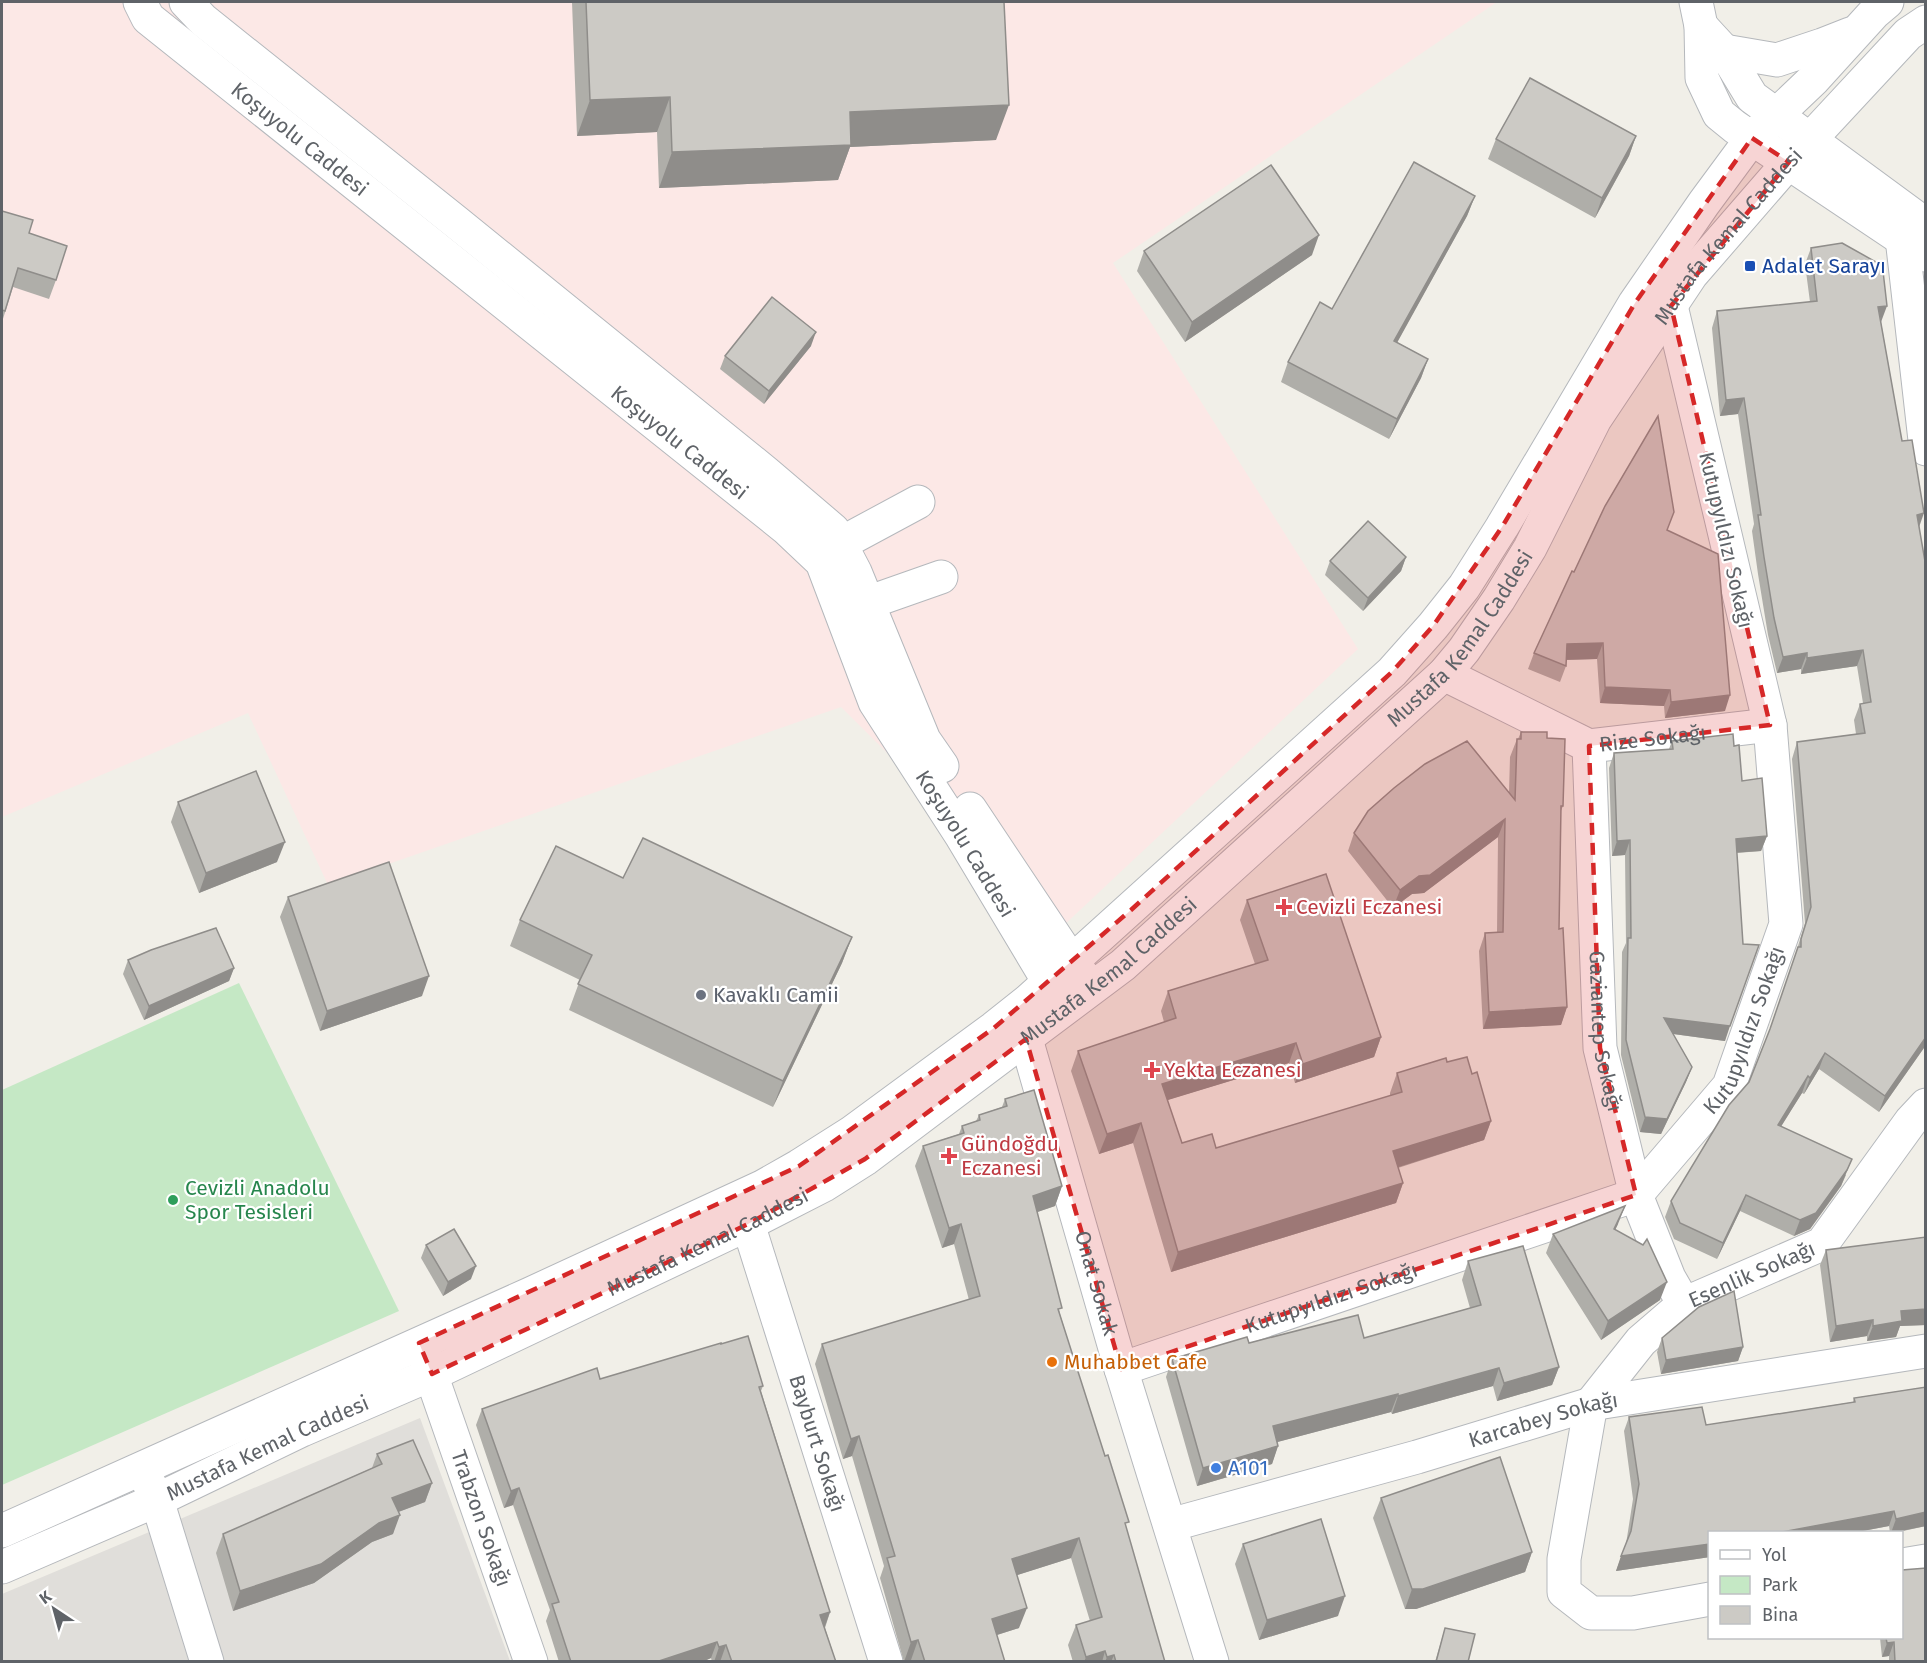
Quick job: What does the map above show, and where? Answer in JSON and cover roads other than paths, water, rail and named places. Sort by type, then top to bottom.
[{"type":"street","name":"Koşuyolu Caddesi","points":[[140,2],[148,18],[786,528],[822,562],[875,702],[961,835],[1071,984]]},
{"type":"street","name":"Koşuyolu Caddesi","points":[[186,2],[203,20],[765,472],[833,530],[855,572],[924,740],[1071,984]]},
{"type":"street","name":"Mustafa Kemal Caddesi","points":[[2,1567],[157,1500],[302,1430],[432,1374],[748,1224],[824,1185],[865,1159],[1026,1039],[1071,984],[1392,672],[1433,626],[1464,586],[1502,527],[1635,303],[1704,203],[1752,138],[1814,79],[1887,2]]},
{"type":"street","points":[[1698,14],[1752,97],[1775,115],[1800,151],[1918,240],[1926,449]]},
{"type":"street","points":[[1698,14],[1702,78],[1719,114],[1752,138],[1800,151]]},
{"type":"street","name":"Mustafa Kemal Caddesi","points":[[2,1530],[762,1187],[851,1133],[985,1035],[1071,984],[1123,965],[1444,674],[1464,650],[1530,549],[1595,419],[1691,276],[1800,151],[1908,34],[1926,22]]},
{"type":"street","points":[[1724,51],[1777,60],[1860,29]]},
{"type":"street","name":"Kutupyıldızı Sokağı","points":[[1121,1369],[1636,1195],[1729,1086],[1786,924],[1770,725],[1671,306]]},
{"type":"street","points":[[840,544],[918,502]]},
{"type":"street","points":[[867,603],[941,577]]},
{"type":"street","name":"Rize Sokağı","points":[[1444,674],[1589,746],[1770,725]]},
{"type":"street","name":"Gaziantep Sokağı","points":[[1589,746],[1600,1048],[1636,1195],[1670,1278],[1684,1304]]},
{"type":"street","name":"Onat Sokak","points":[[1026,1039],[1121,1369],[1212,1662]]},
{"type":"street","name":"Esenlik Sokağı","points":[[1591,1404],[1641,1341],[1684,1304],[1822,1244],[1911,1120],[1926,1105]]},
{"type":"street","name":"Bayburt Sokağı","points":[[748,1224],[886,1662]]},
{"type":"street","name":"Trabzon Sokağı","points":[[419,1343],[432,1374],[531,1662]]},
{"type":"street","name":"Karcabey Sokağı","points":[[1170,1525],[1417,1457],[1591,1404],[1926,1351]]},
{"type":"street","points":[[1591,1404],[1564,1559],[1564,1592],[1591,1613],[1633,1612],[1708,1599]]},
{"type":"street","points":[[143,1467],[157,1500],[207,1662]]},
{"type":"street","points":[[1903,1565],[1926,1561]]},
{"type":"place","name":"Adalet Sarayı","points":[[1750,266]]},
{"type":"place","name":"Cevizli Eczanesi","points":[[1284,907]]},
{"type":"place","name":"Kavaklı Camii","points":[[701,995]]},
{"type":"place","name":"Yekta Eczanesi","points":[[1152,1070]]},
{"type":"place","name":"Gündoğdu Eczanesi","points":[[949,1156]]},
{"type":"place","name":"Cevizli Anadolu Spor Tesisleri","points":[[173,1200]]},
{"type":"place","name":"Muhabbet Cafe","points":[[1052,1362]]},
{"type":"place","name":"A101","points":[[1216,1468]]}]
